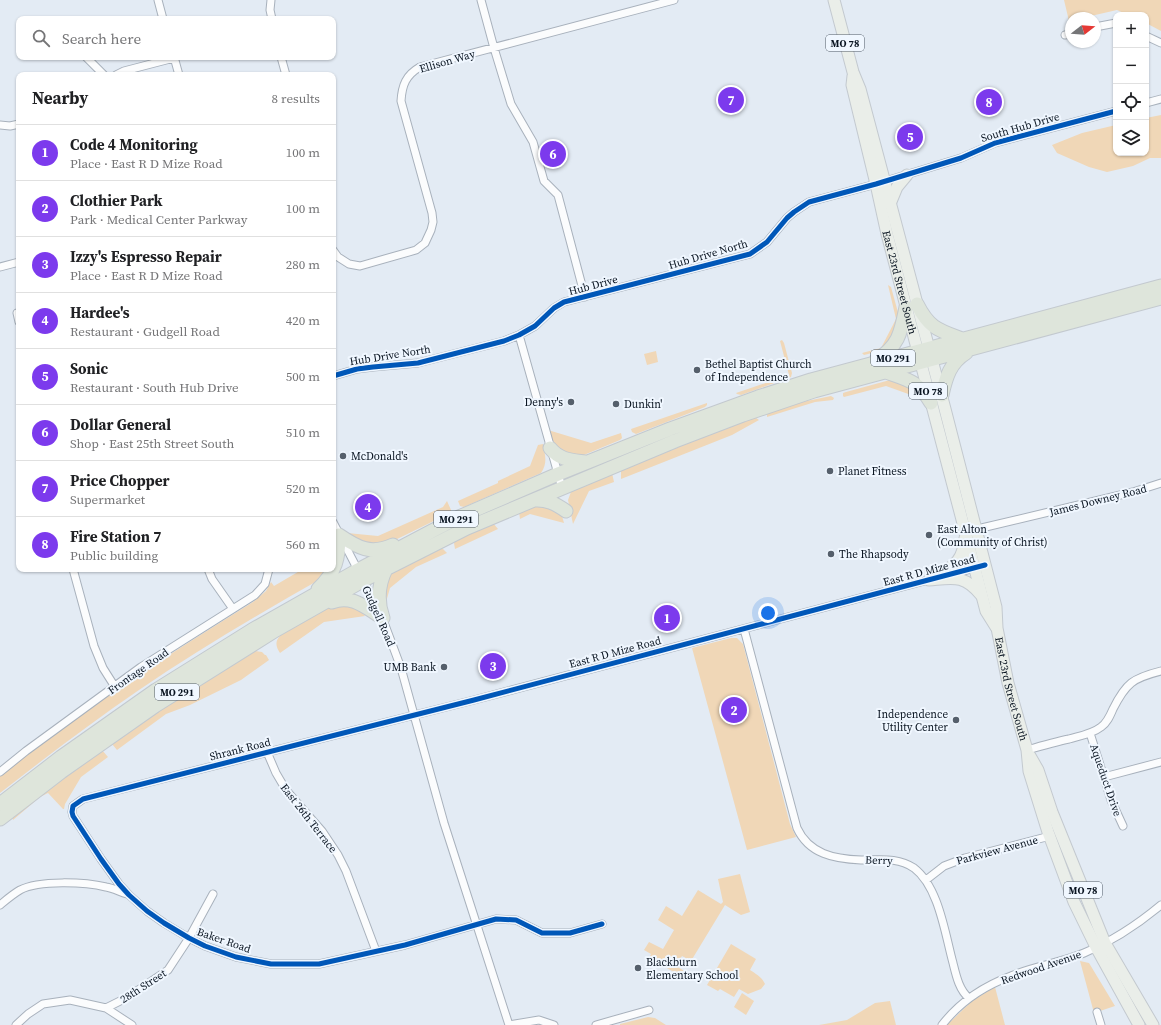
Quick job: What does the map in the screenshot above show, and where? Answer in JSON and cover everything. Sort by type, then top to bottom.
[{"type":"highway","name":"MO 291","points":[[361,575],[386,569],[467,528],[675,441],[743,415],[814,391],[886,372],[962,339],[1161,286]]},
{"type":"highway","name":"MO 291","points":[[0,804],[61,757],[156,690],[252,630],[311,603],[361,575],[432,531],[459,517],[586,462],[670,429],[758,397],[811,380],[866,366],[970,350],[1161,298]]},
{"type":"highway","points":[[866,366],[891,349],[895,344],[899,338],[911,306],[922,313],[938,330],[962,339]]},
{"type":"highway","points":[[942,395],[951,367],[960,357],[970,350]]},
{"type":"highway","points":[[886,372],[913,382],[920,387],[931,403]]},
{"type":"highway","points":[[550,448],[557,455],[563,458],[586,462]]},
{"type":"highway","points":[[532,500],[542,499],[551,502],[566,511]]},
{"type":"highway","points":[[339,535],[361,548],[375,550],[388,548],[414,536],[432,531]]},
{"type":"highway","points":[[336,562],[339,548],[339,535]]},
{"type":"highway","points":[[383,618],[379,607],[379,590],[381,579],[386,569]]},
{"type":"highway","points":[[311,603],[332,572]]},
{"type":"highway","points":[[311,603],[348,600],[362,604],[383,618]]},
{"type":"highway","name":"MO 291","points":[[0,819],[61,772],[155,706],[276,630],[311,603]]},
{"type":"main road","name":"East 23rd Street South","points":[[834,0],[853,72],[852,85],[880,183],[886,234],[911,306]]},
{"type":"main road","points":[[890,204],[897,187],[906,175]]},
{"type":"main road","name":"East 23rd Street South","points":[[880,183],[890,204],[911,306],[924,356],[931,403],[965,532],[996,607],[997,628],[1008,683],[1027,750]]},
{"type":"main road","name":"East 23rd Street South","points":[[924,356],[942,395],[976,529],[982,596],[986,610],[997,628]]},
{"type":"main road","points":[[932,579],[957,562],[962,555],[965,532]]},
{"type":"main road","points":[[932,579],[956,578],[967,582],[982,596]]},
{"type":"main road","name":"MO 78","points":[[1027,750],[1029,771],[1050,836],[1074,902],[1153,1025]]},
{"type":"main road","name":"MO 78","points":[[1027,750],[1038,770],[1101,945],[1139,1025]]},
{"type":"street","points":[[158,0],[162,16]]},
{"type":"street","points":[[271,0],[270,10],[271,16]]},
{"type":"street","points":[[481,0],[511,104],[533,142],[544,181],[558,194],[585,297]]},
{"type":"street","name":"Ellison Way","points":[[336,253],[349,264],[360,266],[416,250],[425,243],[432,230],[432,213],[401,101],[401,90],[405,80],[413,71],[420,67],[674,0]]},
{"type":"street","points":[[1101,26],[1113,24]]},
{"type":"street","points":[[1149,37],[1161,43]]},
{"type":"street","points":[[89,60],[101,72]]},
{"type":"street","points":[[122,72],[163,60]]},
{"type":"street","points":[[175,60],[178,72]]},
{"type":"street","points":[[282,60],[285,72]]},
{"type":"street","points":[[1149,102],[1161,99]]},
{"type":"street","name":"South Hub Drive","points":[[880,183],[961,158],[995,143],[1113,112]]},
{"type":"street","points":[[0,125],[10,126],[16,125]]},
{"type":"street","name":"Hub Drive North","points":[[658,278],[750,254],[767,242],[787,218],[810,202],[880,183]]},
{"type":"street","points":[[0,266],[16,263]]},
{"type":"street","name":"Hub Drive","points":[[518,335],[536,326],[554,308],[564,302],[658,278]]},
{"type":"street","points":[[518,335],[562,488]]},
{"type":"street","name":"Hub Drive North","points":[[336,375],[373,366],[418,363],[504,341],[518,335]]},
{"type":"street","name":"James Downey Road","points":[[965,532],[1134,492],[1161,483]]},
{"type":"street","name":"Gudgell Road","points":[[336,528],[383,618],[401,668],[413,715]]},
{"type":"street","name":"East R D Mize Road","points":[[413,715],[979,567]]},
{"type":"street","points":[[74,572],[94,646],[103,668],[115,687]]},
{"type":"street","points":[[209,572],[212,579],[233,609]]},
{"type":"street","name":"Frontage Road","points":[[0,772],[26,751],[141,667],[255,595],[265,584],[268,572]]},
{"type":"street","name":"Berry","points":[[744,629],[797,828],[801,836],[808,845],[820,853],[860,860],[886,859],[898,861],[914,868],[926,880],[936,898],[957,978],[965,994],[969,998]]},
{"type":"street","points":[[1027,750],[1090,733],[1102,727],[1108,721],[1125,688],[1134,680],[1142,676],[1161,671]]},
{"type":"street","points":[[413,715],[444,823],[509,1025],[539,1020],[554,1025]]},
{"type":"street","name":"Shrank Road","points":[[73,806],[83,799],[413,715]]},
{"type":"street","name":"Aqueduct Drive","points":[[1090,733],[1111,800],[1122,826]]},
{"type":"street","name":"East 26th Terrace","points":[[267,752],[276,773],[286,790],[322,831],[338,855],[346,871],[376,951]]},
{"type":"street","points":[[1104,777],[1161,762]]},
{"type":"street","name":"Baker Road","points":[[73,806],[73,816],[101,859],[137,903],[164,923],[188,938],[236,957],[271,964],[319,964],[405,945],[496,919],[516,920],[542,933],[570,932],[602,924]]},
{"type":"street","name":"Parkview Avenue","points":[[926,880],[944,866],[965,858],[1050,836]]},
{"type":"street","points":[[0,906],[21,890],[39,884],[84,883],[106,886],[129,895]]},
{"type":"street","name":"28th Street","points":[[106,1008],[128,997],[168,970],[213,894]]},
{"type":"street","name":"Redwood Avenue","points":[[942,1025],[969,998],[989,985],[1011,976],[1082,954],[1138,924],[1161,905]]},
{"type":"street","points":[[16,1025],[42,1004],[70,1000],[106,1008],[132,1025]]},
{"type":"street","points":[[596,1025],[649,1010]]},
{"type":"street","points":[[1097,1012],[1101,1025]]},
{"type":"shaded area","points":[[1064,0],[1161,0],[1161,31],[1149,25],[1149,12],[1121,12],[1117,10],[1101,14],[1101,12],[1067,12]]},
{"type":"shaded area","points":[[1161,115],[1161,158],[1150,158],[1133,166],[1107,172],[1089,167],[1057,153],[1052,145],[1082,133],[1113,126],[1113,156],[1149,156],[1149,117]]},
{"type":"shaded area","points":[[888,285],[891,287],[899,316],[899,331],[880,351],[864,355],[862,353],[881,348],[896,319]]},
{"type":"shaded area","points":[[782,340],[792,373],[791,377],[741,395],[737,394],[736,393],[789,375],[780,341]]},
{"type":"shaded area","points":[[656,351],[658,362],[647,365],[644,354]]},
{"type":"shaded area","points":[[890,380],[901,381],[909,385],[925,400],[886,386],[844,397],[843,396],[843,393]]},
{"type":"shaded area","points":[[831,396],[834,398],[833,400],[815,402],[767,417],[767,413],[802,402]]},
{"type":"shaded area","points":[[707,403],[705,407],[636,434],[632,432],[631,429]]},
{"type":"shaded area","points":[[755,417],[759,420],[732,435],[621,479],[621,469]]},
{"type":"shaded area","points":[[548,430],[591,443],[621,433],[622,438],[579,457],[554,448]]},
{"type":"shaded area","points":[[543,444],[545,466],[541,473],[464,507],[460,506],[458,501],[498,483],[498,481],[530,466],[538,445]]},
{"type":"shaded area","points":[[612,473],[614,482],[589,491],[573,524],[568,500],[572,489]]},
{"type":"shaded area","points":[[447,501],[451,510],[450,513],[385,545],[369,547],[347,533],[378,536],[443,507]]},
{"type":"shaded area","points":[[544,504],[562,516],[564,523],[530,514],[520,519],[519,512]]},
{"type":"shaded area","points":[[493,523],[498,529],[455,549],[454,543],[457,539]]},
{"type":"shaded area","points":[[439,548],[443,549],[447,553],[416,567],[390,588],[386,602],[384,580],[386,576]]},
{"type":"shaded area","points":[[298,572],[328,572],[326,576],[231,631],[139,690],[69,740],[0,793],[0,775],[30,751],[92,706],[253,602],[266,591],[271,582],[274,586]]},
{"type":"shaded area","points":[[338,602],[361,611],[365,616],[324,622],[280,653],[277,643],[278,639],[284,632],[298,622]]},
{"type":"shaded area","points":[[731,638],[737,638],[743,644],[790,824],[796,837],[747,850],[692,648]]},
{"type":"shaded area","points":[[255,651],[262,652],[269,660],[241,680],[190,705],[166,714],[117,750],[112,744],[172,699],[193,690]]},
{"type":"shaded area","points":[[102,750],[108,757],[81,777],[65,804],[64,809],[48,793],[40,797],[13,820],[12,817]]},
{"type":"shaded area","points":[[740,874],[750,912],[741,915],[725,905],[691,961],[682,956],[676,966],[691,975],[688,980],[649,958],[651,954],[644,950],[649,942],[663,949],[674,930],[658,920],[666,906],[682,916],[698,890],[721,904],[723,902],[718,879]]},
{"type":"shaded area","points":[[731,944],[756,959],[750,970],[759,976],[764,982],[765,984],[761,989],[748,994],[739,989],[734,997],[720,989],[718,991],[707,985]]},
{"type":"shaded area","points":[[1080,961],[1089,963],[1115,1006],[1094,1013]]},
{"type":"shaded area","points":[[995,987],[1005,1025],[947,1025],[972,1001]]},
{"type":"shaded area","points":[[742,993],[754,1001],[746,1015],[734,1007]]},
{"type":"shaded area","points":[[890,1001],[896,1025],[819,1025],[847,1020],[875,1003]]},
{"type":"shaded area","points":[[648,1017],[655,1018],[666,1025],[620,1025],[620,1024]]},
{"type":"cycle path","points":[[336,375],[357,369],[418,363],[504,341],[535,326],[554,308],[564,302],[750,254],[767,242],[787,218],[809,202],[876,184],[961,158],[995,143],[1113,112]]},
{"type":"cycle path","points":[[602,924],[570,933],[542,933],[516,920],[496,919],[405,945],[319,964],[271,964],[236,957],[205,946],[189,938],[147,911],[129,895],[101,859],[73,816],[73,806],[83,799],[474,700],[985,565]]},
{"type":"place","name":"Price Chopper","points":[[731,100]]},
{"type":"place","name":"Fire Station 7","points":[[989,102]]},
{"type":"place","name":"Sonic","points":[[910,137]]},
{"type":"place","name":"Dollar General","points":[[553,154]]},
{"type":"place","name":"Bethel Baptist Church of Independence","points":[[697,370]]},
{"type":"place","name":"Denny's","points":[[571,402]]},
{"type":"place","name":"Dunkin'","points":[[616,404]]},
{"type":"place","name":"McDonald's","points":[[343,456]]},
{"type":"place","name":"Planet Fitness","points":[[830,471]]},
{"type":"place","name":"Hardee's","points":[[368,507]]},
{"type":"place","name":"East Alton (Community of Christ)","points":[[929,535]]},
{"type":"place","name":"The Rhapsody","points":[[831,554]]},
{"type":"place","name":"Code 4 Monitoring","points":[[667,618]]},
{"type":"place","name":"Izzy's Espresso Repair","points":[[493,666]]},
{"type":"place","name":"UMB Bank","points":[[444,667]]},
{"type":"place","name":"Clothier Park","points":[[734,710]]},
{"type":"place","name":"Independence Utility Center","points":[[956,720]]},
{"type":"place","name":"Blackburn Elementary School","points":[[638,968]]}]
